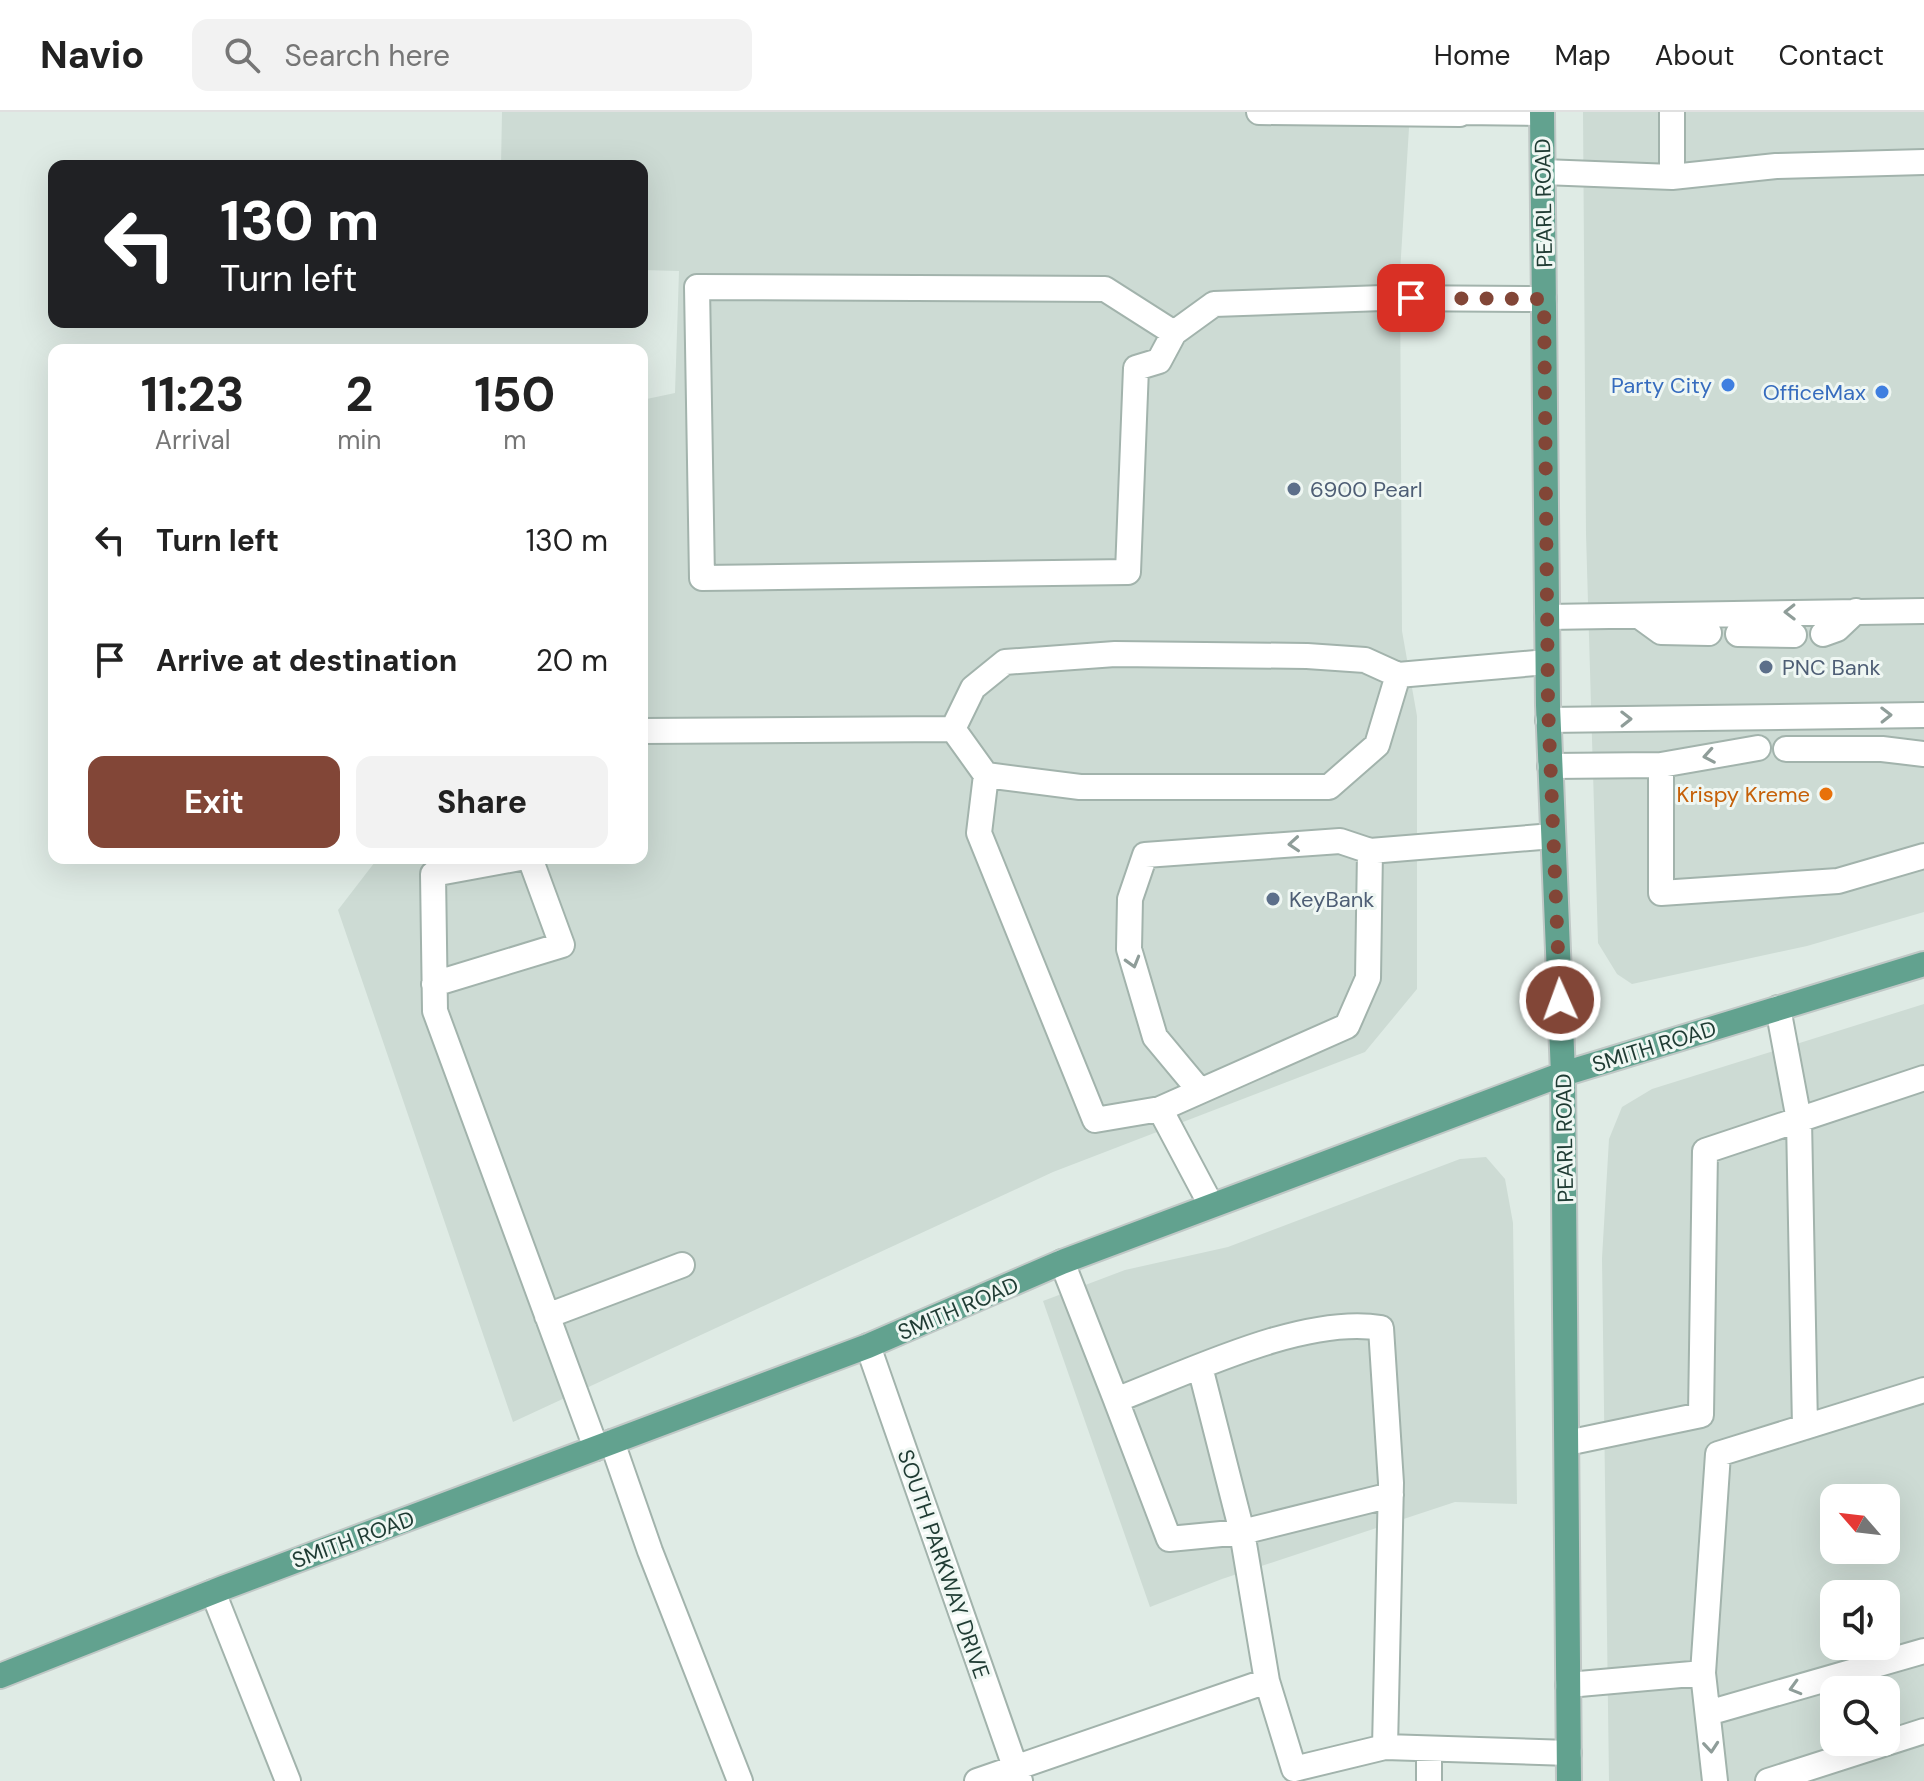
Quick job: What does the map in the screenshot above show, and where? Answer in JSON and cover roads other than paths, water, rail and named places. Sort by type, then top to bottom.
[{"type":"main road","name":"PEARL ROAD","points":[[1542,112],[1548,720],[1563,1074],[1569,1781]]},
{"type":"main road","name":"SMITH ROAD","points":[[0,1676],[213,1592],[868,1346],[1062,1262],[1563,1074],[1924,964]]},
{"type":"street","points":[[1259,112],[1542,112]]},
{"type":"street","points":[[1672,112],[1672,177]]},
{"type":"street","points":[[1543,172],[1672,177],[1776,166],[1924,162]]},
{"type":"street","points":[[1174,333],[1105,289],[697,287],[702,578],[1128,572],[1148,364],[1174,333],[1214,304],[1383,298],[1544,299]]},
{"type":"street","points":[[1823,634],[1837,629],[1856,611]]},
{"type":"street","points":[[1547,617],[1924,611]]},
{"type":"street","points":[[1639,616],[1661,632],[1709,633]]},
{"type":"street","points":[[1738,634],[1794,635]]},
{"type":"street","points":[[953,729],[973,688],[1005,662],[1115,654],[1307,656],[1365,660],[1398,675],[1547,662]]},
{"type":"street","points":[[986,775],[1080,787],[1329,787],[1377,745],[1398,675]]},
{"type":"street","points":[[1548,720],[1924,715]]},
{"type":"street","points":[[648,731],[953,729]]},
{"type":"street","points":[[953,729],[986,775],[979,833],[1095,1120],[1160,1109],[1347,1026],[1368,978],[1370,851]]},
{"type":"street","points":[[1550,766],[1661,765],[1758,748]]},
{"type":"street","points":[[1786,749],[1882,749],[1924,754]]},
{"type":"street","points":[[1661,765],[1661,893],[1838,881],[1924,856]]},
{"type":"street","points":[[1200,1091],[1155,1037],[1129,949],[1130,899],[1145,855],[1340,841],[1370,851],[1553,836]]},
{"type":"street","points":[[487,864],[433,874],[435,1011],[547,1316],[650,1551],[740,1781]]},
{"type":"street","points":[[434,984],[562,945],[532,864]]},
{"type":"street","points":[[1778,1008],[1799,1120],[1805,1427]]},
{"type":"street","points":[[1715,1781],[1703,1673],[1718,1454],[1701,1415],[1705,1151],[1924,1078]]},
{"type":"street","points":[[1160,1109],[1211,1205]]},
{"type":"street","points":[[1062,1262],[1169,1539],[1242,1532],[1391,1495]]},
{"type":"street","points":[[547,1316],[682,1265]]},
{"type":"street","points":[[1116,1400],[1261,1344],[1357,1324],[1381,1328],[1391,1495],[1385,1747]]},
{"type":"street","name":"SOUTH PARKWAY DRIVE","points":[[868,1346],[1018,1774]]},
{"type":"street","points":[[1200,1367],[1242,1532],[1267,1681],[1294,1769],[1385,1747],[1569,1753]]},
{"type":"street","points":[[1718,1454],[1924,1390]]},
{"type":"street","points":[[1567,1443],[1701,1415]]},
{"type":"street","points":[[213,1592],[288,1781]]},
{"type":"street","points":[[1708,1713],[1924,1651]]},
{"type":"street","points":[[1568,1685],[1703,1673]]},
{"type":"street","points":[[977,1781],[1018,1774],[1267,1681]]},
{"type":"street","points":[[1768,1781],[1924,1731]]},
{"type":"street","points":[[1429,1749],[1429,1781]]},
{"type":"place","name":"Party City","points":[[1728,385]]},
{"type":"place","name":"OfficeMax","points":[[1882,392]]},
{"type":"place","name":"6900 Pearl","points":[[1294,489]]},
{"type":"place","name":"PNC Bank","points":[[1766,667]]},
{"type":"place","name":"Krispy Kreme","points":[[1826,794]]},
{"type":"place","name":"KeyBank","points":[[1273,899]]}]
